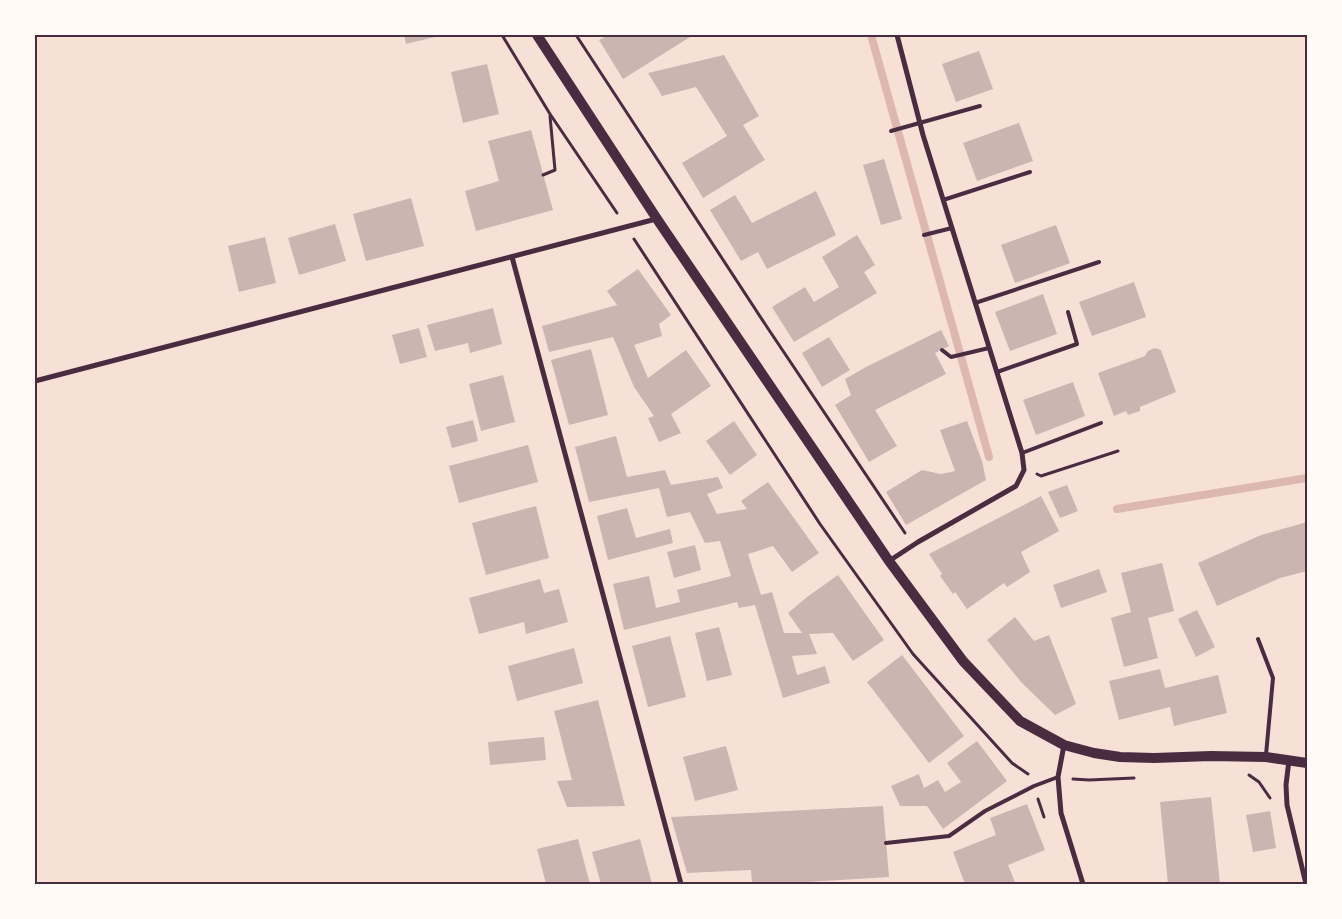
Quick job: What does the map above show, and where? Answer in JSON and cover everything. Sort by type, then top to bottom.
[{"type":"main road","points":[[539,36],[657,219],[889,561],[963,661],[1020,721],[1064,745],[1094,753],[1120,757],[1266,757],[1307,763]]},
{"type":"street","points":[[889,561],[913,545],[1016,486],[1024,470],[1022,454],[920,123],[897,35]]},
{"type":"street","points":[[35,381],[657,219]]},
{"type":"street","points":[[512,257],[681,884]]},
{"type":"street","points":[[1064,745],[1058,777],[1061,813],[1083,884]]},
{"type":"street","points":[[1289,760],[1286,785],[1287,805],[1306,884]]},
{"type":"lane","points":[[891,131],[980,106]]},
{"type":"lane","points":[[943,200],[1030,172]]},
{"type":"lane","points":[[924,235],[952,228]]},
{"type":"lane","points":[[976,303],[1099,262]]},
{"type":"lane","points":[[997,372],[1077,344],[1068,312]]},
{"type":"lane","points":[[942,350],[951,357],[989,348]]},
{"type":"lane","points":[[1022,454],[1101,423]]},
{"type":"lane","points":[[1258,639],[1273,678],[1266,757]]},
{"type":"lane","points":[[886,844],[949,836],[985,811],[1034,786],[1058,777]]},
{"type":"path","points":[[502,35],[550,114],[627,228],[820,524],[913,654],[1012,763],[1030,775]]},
{"type":"path","points":[[576,35],[767,327],[913,545]]},
{"type":"path","points":[[543,175],[555,170],[550,114]]},
{"type":"path","points":[[1024,470],[1041,476],[1118,451]]},
{"type":"path","points":[[1244,771],[1259,782],[1269,796],[1271,804]]},
{"type":"path","points":[[1078,780],[1138,777]]},
{"type":"building","points":[[404,35],[439,35],[439,36],[406,44]]},
{"type":"building","points":[[608,35],[688,35],[690,37],[623,79],[599,40]]},
{"type":"building","points":[[979,51],[993,89],[956,102],[942,64]]},
{"type":"building","points":[[724,55],[759,116],[743,125],[765,160],[703,198],[682,163],[727,136],[696,87],[662,96],[648,73]]},
{"type":"building","points":[[487,64],[499,114],[463,123],[451,72]]},
{"type":"building","points":[[1019,123],[1033,161],[977,181],[963,143]]},
{"type":"building","points":[[531,130],[553,210],[476,231],[465,191],[499,181],[488,141]]},
{"type":"building","points":[[884,159],[902,219],[881,225],[863,165]]},
{"type":"building","points":[[816,191],[836,235],[767,269],[758,252],[741,261],[710,210],[735,195],[752,223]]},
{"type":"building","points":[[411,198],[424,246],[366,261],[353,214]]},
{"type":"building","points":[[335,224],[346,261],[299,275],[288,238]]},
{"type":"building","points":[[1056,225],[1070,263],[1015,283],[1001,245]]},
{"type":"building","points":[[857,235],[875,265],[864,272],[877,293],[794,342],[772,307],[805,287],[814,302],[839,287],[822,257]]},
{"type":"building","points":[[265,237],[276,283],[239,292],[228,246]]},
{"type":"building","points":[[638,269],[671,315],[659,324],[662,336],[634,345],[648,378],[686,350],[711,386],[671,414],[681,433],[659,442],[648,418],[654,416],[634,387],[613,337],[549,352],[542,326],[617,305],[607,291]]},
{"type":"building","points":[[1134,282],[1146,317],[1092,336],[1079,302]]},
{"type":"building","points":[[1043,294],[1057,334],[1010,351],[995,312]]},
{"type":"building","points":[[493,308],[502,344],[470,353],[468,343],[435,351],[427,325]]},
{"type":"building","points":[[419,328],[427,357],[400,364],[392,335]]},
{"type":"building","points":[[941,330],[949,346],[935,353],[946,374],[875,410],[897,446],[869,462],[835,405],[851,395],[845,379]]},
{"type":"building","points":[[829,337],[850,370],[822,387],[802,353]]},
{"type":"building","points":[[1155,348],[1161,350],[1176,392],[1140,407],[1140,411],[1128,415],[1126,411],[1114,416],[1098,373],[1145,356],[1148,351]]},
{"type":"building","points":[[591,349],[608,415],[569,425],[551,360]]},
{"type":"building","points":[[503,375],[515,422],[481,431],[469,384]]},
{"type":"building","points":[[1073,382],[1085,416],[1036,435],[1023,400]]},
{"type":"building","points":[[473,420],[478,441],[452,448],[446,427]]},
{"type":"building","points":[[734,421],[757,455],[730,475],[706,441]]},
{"type":"building","points":[[967,421],[982,461],[986,480],[906,525],[886,492],[922,470],[941,474],[955,471],[940,430]]},
{"type":"building","points":[[616,436],[627,477],[665,470],[671,485],[718,477],[723,488],[707,494],[717,514],[747,509],[741,501],[768,482],[819,553],[792,572],[773,546],[748,554],[761,595],[772,592],[784,633],[802,633],[788,613],[838,575],[884,640],[853,661],[833,633],[809,634],[817,654],[792,656],[797,675],[825,666],[830,683],[783,698],[755,605],[739,608],[737,602],[624,630],[613,584],[649,576],[656,608],[680,602],[677,590],[731,576],[720,541],[705,543],[690,512],[667,517],[659,488],[589,502],[575,447]]},
{"type":"building","points":[[528,445],[538,482],[459,503],[449,466]]},
{"type":"building","points":[[1067,485],[1078,511],[1060,518],[1048,492]]},
{"type":"building","points":[[1041,496],[1059,531],[1021,552],[1030,572],[1007,587],[1004,583],[967,609],[940,576],[942,574],[929,554]]},
{"type":"building","points":[[536,506],[549,558],[486,575],[472,523]]},
{"type":"building","points":[[627,508],[636,538],[670,529],[673,543],[608,560],[597,516]]},
{"type":"building","points":[[1307,522],[1307,571],[1280,578],[1217,606],[1198,563],[1261,535]]},
{"type":"building","points":[[695,545],[701,570],[674,578],[667,552]]},
{"type":"building","points":[[1162,563],[1174,611],[1148,618],[1158,658],[1124,667],[1111,618],[1131,612],[1121,573]]},
{"type":"building","points":[[1099,569],[1107,592],[1061,608],[1053,585]]},
{"type":"building","points":[[540,579],[544,593],[559,589],[568,622],[526,634],[524,622],[479,634],[469,598]]},
{"type":"building","points":[[1197,610],[1215,647],[1196,657],[1178,619]]},
{"type":"building","points":[[1015,617],[1034,641],[1049,635],[1076,704],[1055,715],[1021,682],[987,640]]},
{"type":"building","points":[[719,627],[732,675],[707,681],[695,633]]},
{"type":"building","points":[[670,636],[686,697],[648,707],[632,646]]},
{"type":"building","points":[[574,648],[583,683],[517,701],[508,666]]},
{"type":"building","points":[[902,655],[964,736],[929,763],[867,682]]},
{"type":"building","points":[[1160,669],[1165,688],[1218,675],[1227,713],[1174,726],[1170,707],[1119,720],[1109,681]]},
{"type":"building","points":[[598,700],[625,806],[567,807],[557,781],[572,780],[554,711]]},
{"type":"building","points":[[544,737],[546,760],[490,765],[488,742]]},
{"type":"building","points":[[977,741],[1007,781],[943,829],[927,806],[900,806],[891,786],[919,774],[924,788],[938,780],[945,792],[961,782],[947,763]]},
{"type":"building","points":[[726,746],[738,790],[695,801],[683,757]]},
{"type":"building","points":[[1211,797],[1220,884],[1168,884],[1160,802]]},
{"type":"building","points":[[1027,804],[1045,850],[1008,865],[1015,882],[1011,884],[965,884],[953,852],[996,835],[990,818]]},
{"type":"building","points":[[883,806],[889,877],[774,884],[752,884],[751,870],[687,873],[671,817]]},
{"type":"building","points":[[1270,811],[1276,848],[1253,852],[1246,815]]},
{"type":"building","points":[[578,839],[590,884],[546,884],[537,849]]},
{"type":"building","points":[[640,839],[652,884],[601,884],[592,852]]},
{"type":"waterway","points":[[871,35],[989,457]]},
{"type":"waterway","points":[[1117,509],[1307,478]]}]
